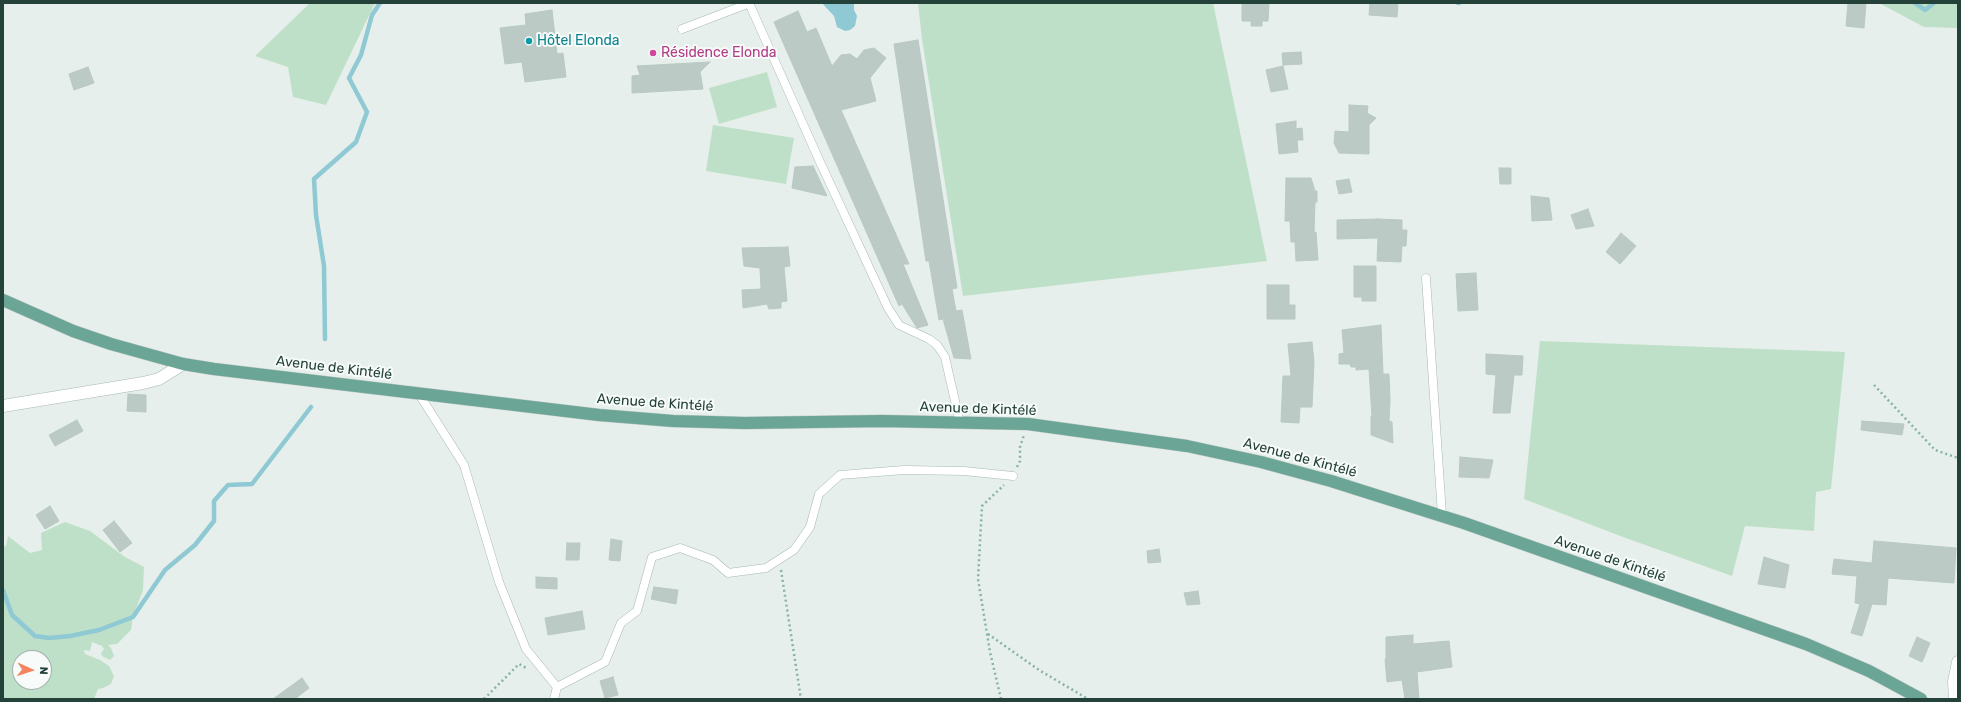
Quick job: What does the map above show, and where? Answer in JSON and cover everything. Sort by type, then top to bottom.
[{"type":"main road","name":"Avenue de Kintélé","points":[[3,300],[73,330],[111,344],[183,364],[419,394],[599,415],[673,421],[745,423],[882,421],[1028,424],[1187,446],[1261,462],[1331,481],[1442,515],[1806,644],[1869,671],[1921,699]]},
{"type":"street","points":[[3,406],[143,383],[159,379],[183,364]]},
{"type":"street","points":[[1955,699],[1954,682],[1958,662]]},
{"type":"lane","points":[[682,28],[750,3],[820,162],[888,308],[899,325],[929,339],[937,345],[945,357],[960,423]]},
{"type":"lane","points":[[1426,278],[1442,515]]},
{"type":"lane","points":[[419,394],[464,465],[499,582],[526,649],[557,687]]},
{"type":"lane","points":[[554,699],[557,687],[605,662],[621,623],[637,612],[652,556],[680,548],[713,560],[728,573],[766,568],[794,550],[810,527],[819,494],[840,475],[904,470],[964,472],[1013,476]]},
{"type":"path","points":[[1874,385],[1935,450],[1958,458]]},
{"type":"path","points":[[1001,699],[990,652],[978,579],[980,562],[981,515],[982,506],[1013,476],[1020,461],[1020,446],[1028,424]]},
{"type":"path","points":[[779,559],[801,699]]},
{"type":"path","points":[[988,634],[1039,670],[1088,699]]},
{"type":"path","points":[[484,699],[519,664],[532,672]]},
{"type":"green space","points":[[310,3],[375,3],[326,105],[293,97],[288,67],[255,56]]},
{"type":"green space","points":[[918,3],[1213,3],[1267,261],[963,296],[922,39]]},
{"type":"green space","points":[[1879,3],[1958,3],[1958,28],[1924,27]]},
{"type":"green space","points":[[767,72],[777,107],[719,124],[709,88]]},
{"type":"green space","points":[[713,125],[794,138],[786,184],[706,171]]},
{"type":"green space","points":[[1540,341],[1845,352],[1831,489],[1816,492],[1814,531],[1745,526],[1732,576],[1623,537],[1524,499]]},
{"type":"green space","points":[[65,522],[90,531],[125,557],[144,567],[143,590],[133,617],[131,630],[117,644],[108,645],[114,656],[110,660],[102,656],[101,653],[104,649],[102,646],[92,642],[90,651],[84,650],[85,654],[100,660],[109,666],[114,676],[111,684],[98,689],[94,699],[3,699],[3,547],[6,546],[8,536],[30,553],[42,550],[41,533]]},
{"type":"water","points":[[822,3],[854,3],[854,10],[857,16],[855,26],[850,30],[845,31],[837,27],[834,16]]},
{"type":"building","points":[[1242,3],[1269,3],[1268,21],[1262,21],[1262,26],[1251,26],[1251,21],[1242,21]]},
{"type":"building","points":[[1370,3],[1398,3],[1397,17],[1369,15]]},
{"type":"building","points":[[1848,3],[1866,3],[1864,28],[1846,26]]},
{"type":"building","name":"Hôtel Elonda","points":[[552,10],[557,54],[563,53],[566,77],[525,82],[522,62],[505,64],[500,28],[526,25],[525,14]]},
{"type":"building","points":[[798,11],[807,32],[816,28],[832,66],[841,55],[850,54],[857,59],[864,50],[874,48],[886,58],[870,78],[876,101],[841,110],[909,264],[903,264],[928,325],[917,328],[902,304],[899,306],[774,22]]},
{"type":"building","points":[[918,40],[957,288],[952,289],[956,311],[962,310],[971,359],[954,358],[943,319],[939,320],[929,261],[926,261],[894,44]]},
{"type":"building","points":[[1301,52],[1302,64],[1283,65],[1282,53]]},
{"type":"building","points":[[710,62],[700,72],[703,89],[632,93],[632,76],[640,75],[637,66]]},
{"type":"building","points":[[1283,66],[1288,89],[1271,92],[1266,70]]},
{"type":"building","points":[[88,67],[94,83],[74,90],[69,74]]},
{"type":"building","points":[[1349,105],[1368,106],[1367,113],[1376,118],[1369,125],[1369,154],[1339,153],[1334,143],[1335,131],[1349,132]]},
{"type":"building","points":[[1296,121],[1296,129],[1302,128],[1303,140],[1297,140],[1298,152],[1279,154],[1276,124]]},
{"type":"building","points":[[813,166],[827,196],[792,188],[795,167]]},
{"type":"building","points":[[1499,168],[1511,168],[1511,184],[1500,184]]},
{"type":"building","points":[[1286,178],[1311,178],[1315,191],[1317,191],[1317,202],[1315,202],[1314,233],[1316,232],[1318,260],[1296,261],[1295,242],[1291,242],[1290,221],[1285,221]]},
{"type":"building","points":[[1349,179],[1352,192],[1339,194],[1336,181]]},
{"type":"building","points":[[1531,196],[1549,198],[1552,220],[1532,221]]},
{"type":"building","points":[[1588,209],[1594,226],[1576,229],[1571,215]]},
{"type":"building","points":[[1337,220],[1402,220],[1402,230],[1407,230],[1406,246],[1402,246],[1401,262],[1377,261],[1378,238],[1337,239]]},
{"type":"building","points":[[1621,233],[1636,246],[1620,264],[1606,252]]},
{"type":"building","points":[[788,247],[790,266],[784,267],[787,301],[781,302],[781,308],[769,309],[767,304],[743,308],[742,290],[761,289],[760,268],[744,266],[742,248]]},
{"type":"building","points":[[1354,266],[1376,266],[1376,301],[1362,301],[1362,297],[1354,297]]},
{"type":"building","points":[[1476,273],[1478,310],[1458,311],[1456,274]]},
{"type":"building","points":[[1267,285],[1289,285],[1289,305],[1295,305],[1295,319],[1267,319]]},
{"type":"building","points":[[1381,325],[1383,374],[1389,374],[1389,421],[1392,422],[1393,443],[1371,435],[1371,416],[1372,417],[1369,369],[1356,370],[1356,367],[1351,367],[1350,364],[1339,364],[1339,354],[1344,353],[1342,330]]},
{"type":"building","points":[[1312,342],[1314,362],[1312,407],[1300,407],[1299,423],[1281,422],[1283,376],[1291,376],[1288,344]]},
{"type":"building","points":[[1486,354],[1523,356],[1522,375],[1514,375],[1510,413],[1493,413],[1496,375],[1486,374]]},
{"type":"building","points":[[128,394],[146,395],[146,412],[127,411]]},
{"type":"building","points":[[77,420],[83,431],[55,446],[49,435]]},
{"type":"building","points":[[1862,421],[1904,424],[1902,435],[1861,430]]},
{"type":"building","points":[[1460,457],[1493,460],[1489,478],[1459,477]]},
{"type":"building","points":[[50,506],[59,521],[45,529],[36,515]]},
{"type":"building","points":[[114,521],[132,543],[120,552],[103,530]]},
{"type":"building","points":[[611,539],[622,541],[620,561],[609,560]]},
{"type":"building","points":[[1874,541],[1956,548],[1954,583],[1888,578],[1886,605],[1872,604],[1862,636],[1851,633],[1860,604],[1855,603],[1857,576],[1832,574],[1834,559],[1872,563]]},
{"type":"building","points":[[567,543],[580,543],[579,560],[566,560]]},
{"type":"building","points":[[1159,549],[1161,562],[1148,563],[1147,551]]},
{"type":"building","points":[[1764,557],[1789,565],[1785,588],[1758,584]]},
{"type":"building","points":[[536,577],[557,578],[557,589],[536,588]]},
{"type":"building","points":[[654,587],[678,590],[676,604],[651,599]]},
{"type":"building","points":[[1198,591],[1200,604],[1187,605],[1184,593]]},
{"type":"building","points":[[582,611],[585,629],[548,635],[545,618]]},
{"type":"building","points":[[1413,635],[1413,644],[1449,641],[1452,667],[1417,672],[1419,699],[1405,699],[1402,680],[1387,682],[1385,659],[1386,637]]},
{"type":"building","points":[[1917,637],[1930,643],[1922,662],[1909,656]]},
{"type":"building","points":[[613,677],[618,695],[605,698],[600,681]]},
{"type":"building","points":[[302,678],[309,688],[295,699],[273,699]]},
{"type":"waterway","points":[[325,339],[324,266],[316,215],[314,179],[356,142],[367,112],[349,78],[361,55],[372,15],[380,3]]},
{"type":"waterway","points":[[1915,3],[1925,10],[1934,3]]},
{"type":"waterway","points":[[3,590],[12,615],[35,636],[49,638],[70,636],[99,630],[133,617],[165,570],[195,545],[214,521],[214,501],[228,485],[252,484],[311,407]]},
{"type":"place","name":"Hôtel Elonda","points":[[529,41]]},
{"type":"place","name":"Résidence Elonda","points":[[653,53]]}]
